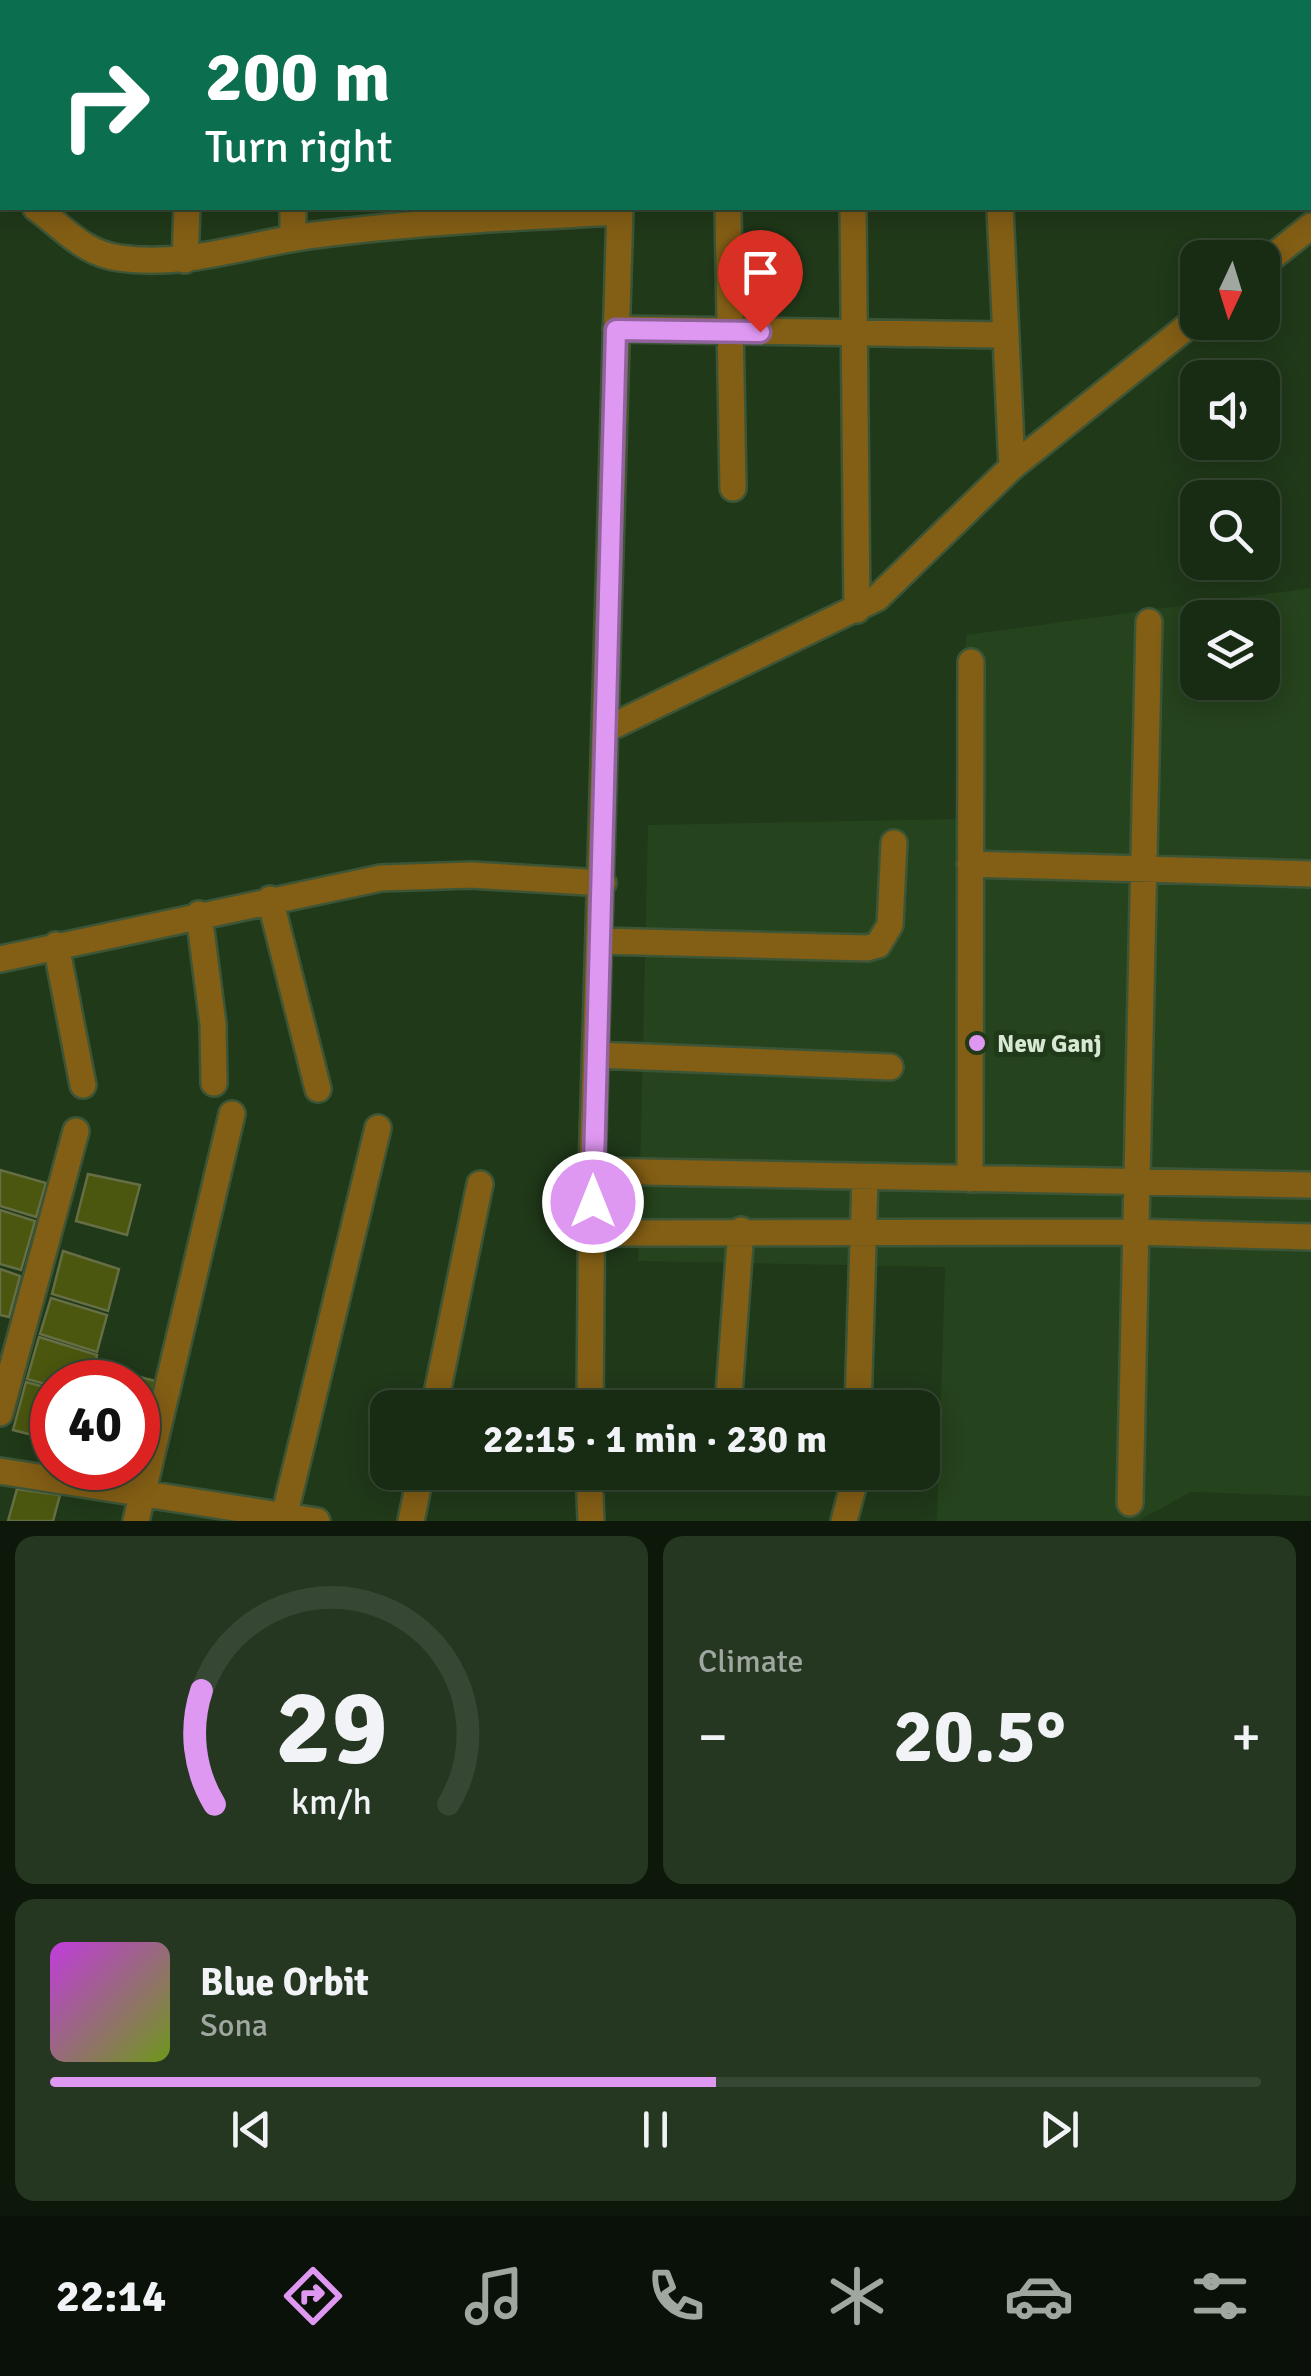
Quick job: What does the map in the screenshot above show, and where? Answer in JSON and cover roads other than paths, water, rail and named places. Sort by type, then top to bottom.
[{"type":"street","points":[[41,210],[74,241],[94,251],[118,258],[184,260],[444,214],[620,210],[592,1171],[590,1390]]},
{"type":"street","points":[[184,260],[186,210]]},
{"type":"street","points":[[293,210],[293,238]]},
{"type":"street","points":[[728,210],[733,488]]},
{"type":"street","points":[[853,210],[857,610]]},
{"type":"street","points":[[1000,210],[1012,467]]},
{"type":"street","points":[[1280,251],[1311,226]]},
{"type":"street","points":[[616,330],[1004,335]]},
{"type":"street","points":[[605,730],[857,610],[897,582],[1012,467],[1180,332]]},
{"type":"street","points":[[1130,1503],[1149,622]]},
{"type":"street","points":[[970,1178],[971,662]]},
{"type":"street","points":[[601,941],[867,948],[878,945],[890,925],[894,843]]},
{"type":"street","points":[[970,864],[1311,874]]},
{"type":"street","points":[[0,959],[270,899],[422,875],[603,883]]},
{"type":"street","points":[[270,899],[318,1089]]},
{"type":"street","points":[[198,914],[213,1024],[214,1082]]},
{"type":"street","points":[[56,946],[83,1086]]},
{"type":"street","points":[[596,1056],[890,1067]]},
{"type":"street","points":[[136,1521],[232,1114]]},
{"type":"street","points":[[284,1518],[378,1128]]},
{"type":"street","points":[[0,1412],[76,1131]]},
{"type":"street","points":[[592,1171],[1311,1185]]},
{"type":"street","points":[[858,1390],[864,1176]]},
{"type":"street","points":[[438,1390],[480,1184]]},
{"type":"street","points":[[729,1390],[741,1230]]},
{"type":"street","points":[[594,1233],[1134,1232],[1311,1237]]},
{"type":"street","points":[[0,1471],[318,1521]]},
{"type":"street","points":[[411,1521],[417,1490]]},
{"type":"street","points":[[589,1490],[591,1521]]},
{"type":"street","points":[[844,1521],[852,1490]]},
{"type":"place","name":"New Ganj","points":[[977,1043]]}]
